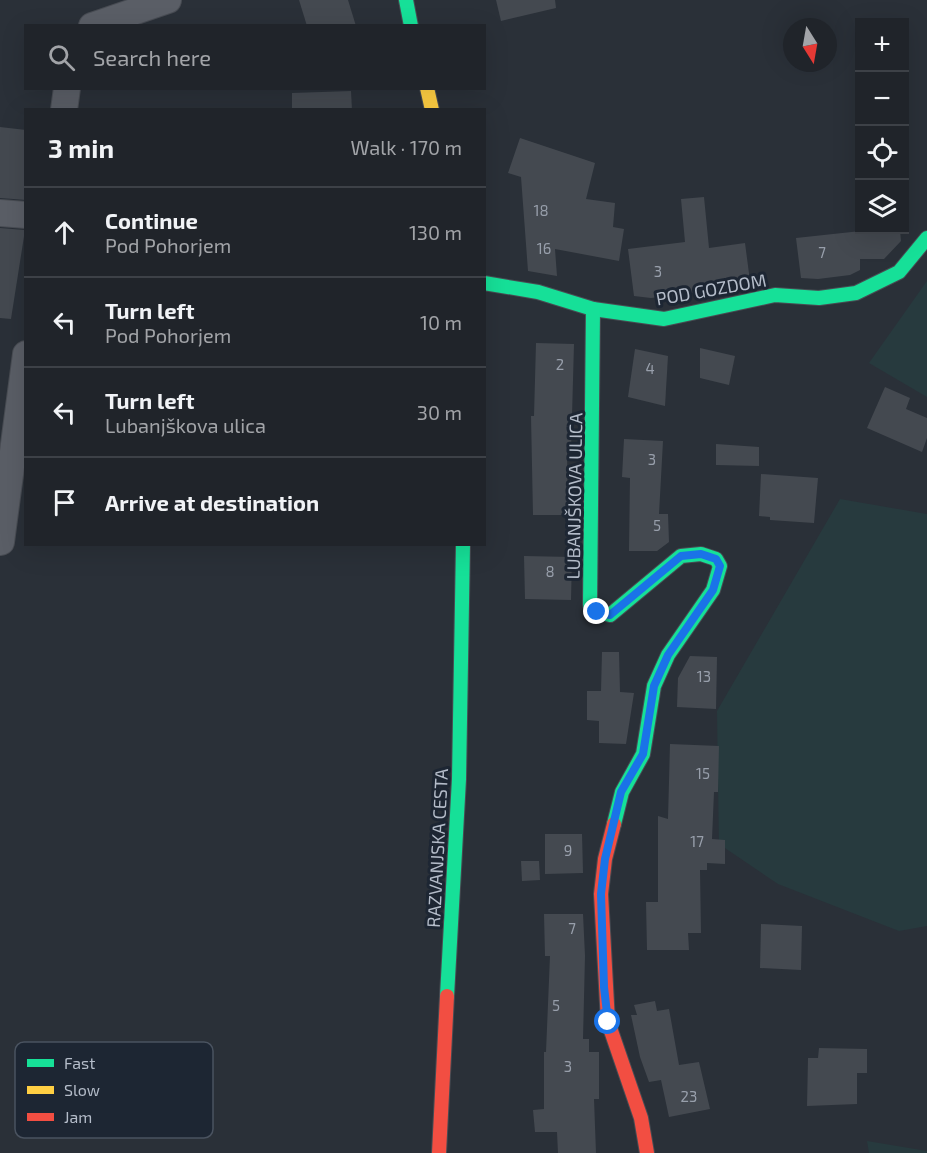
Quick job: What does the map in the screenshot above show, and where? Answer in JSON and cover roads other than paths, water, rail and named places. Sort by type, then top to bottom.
[{"type":"street","points":[[98,24],[168,0]]},
{"type":"street","points":[[406,0],[411,24]]},
{"type":"street","points":[[64,108],[68,90]]},
{"type":"street","points":[[427,90],[432,108]]},
{"type":"street","points":[[0,213],[24,215]]},
{"type":"street","name":"POD GOZDOM","points":[[486,283],[538,292],[593,309],[664,319],[775,295],[819,298],[856,292],[899,272],[927,238]]},
{"type":"street","name":"LUBANJŠKOVA ULICA","points":[[593,309],[590,604],[597,612],[610,615],[681,556],[701,554],[716,559],[720,566],[713,590],[668,655],[654,686],[643,754],[621,792],[605,859],[601,894],[604,987],[608,1022],[642,1118],[647,1153]]},
{"type":"street","points":[[1,542],[10,394],[24,359]]},
{"type":"street","name":"RAZVANJSKA CESTA","points":[[439,1153],[459,779],[463,546]]}]
